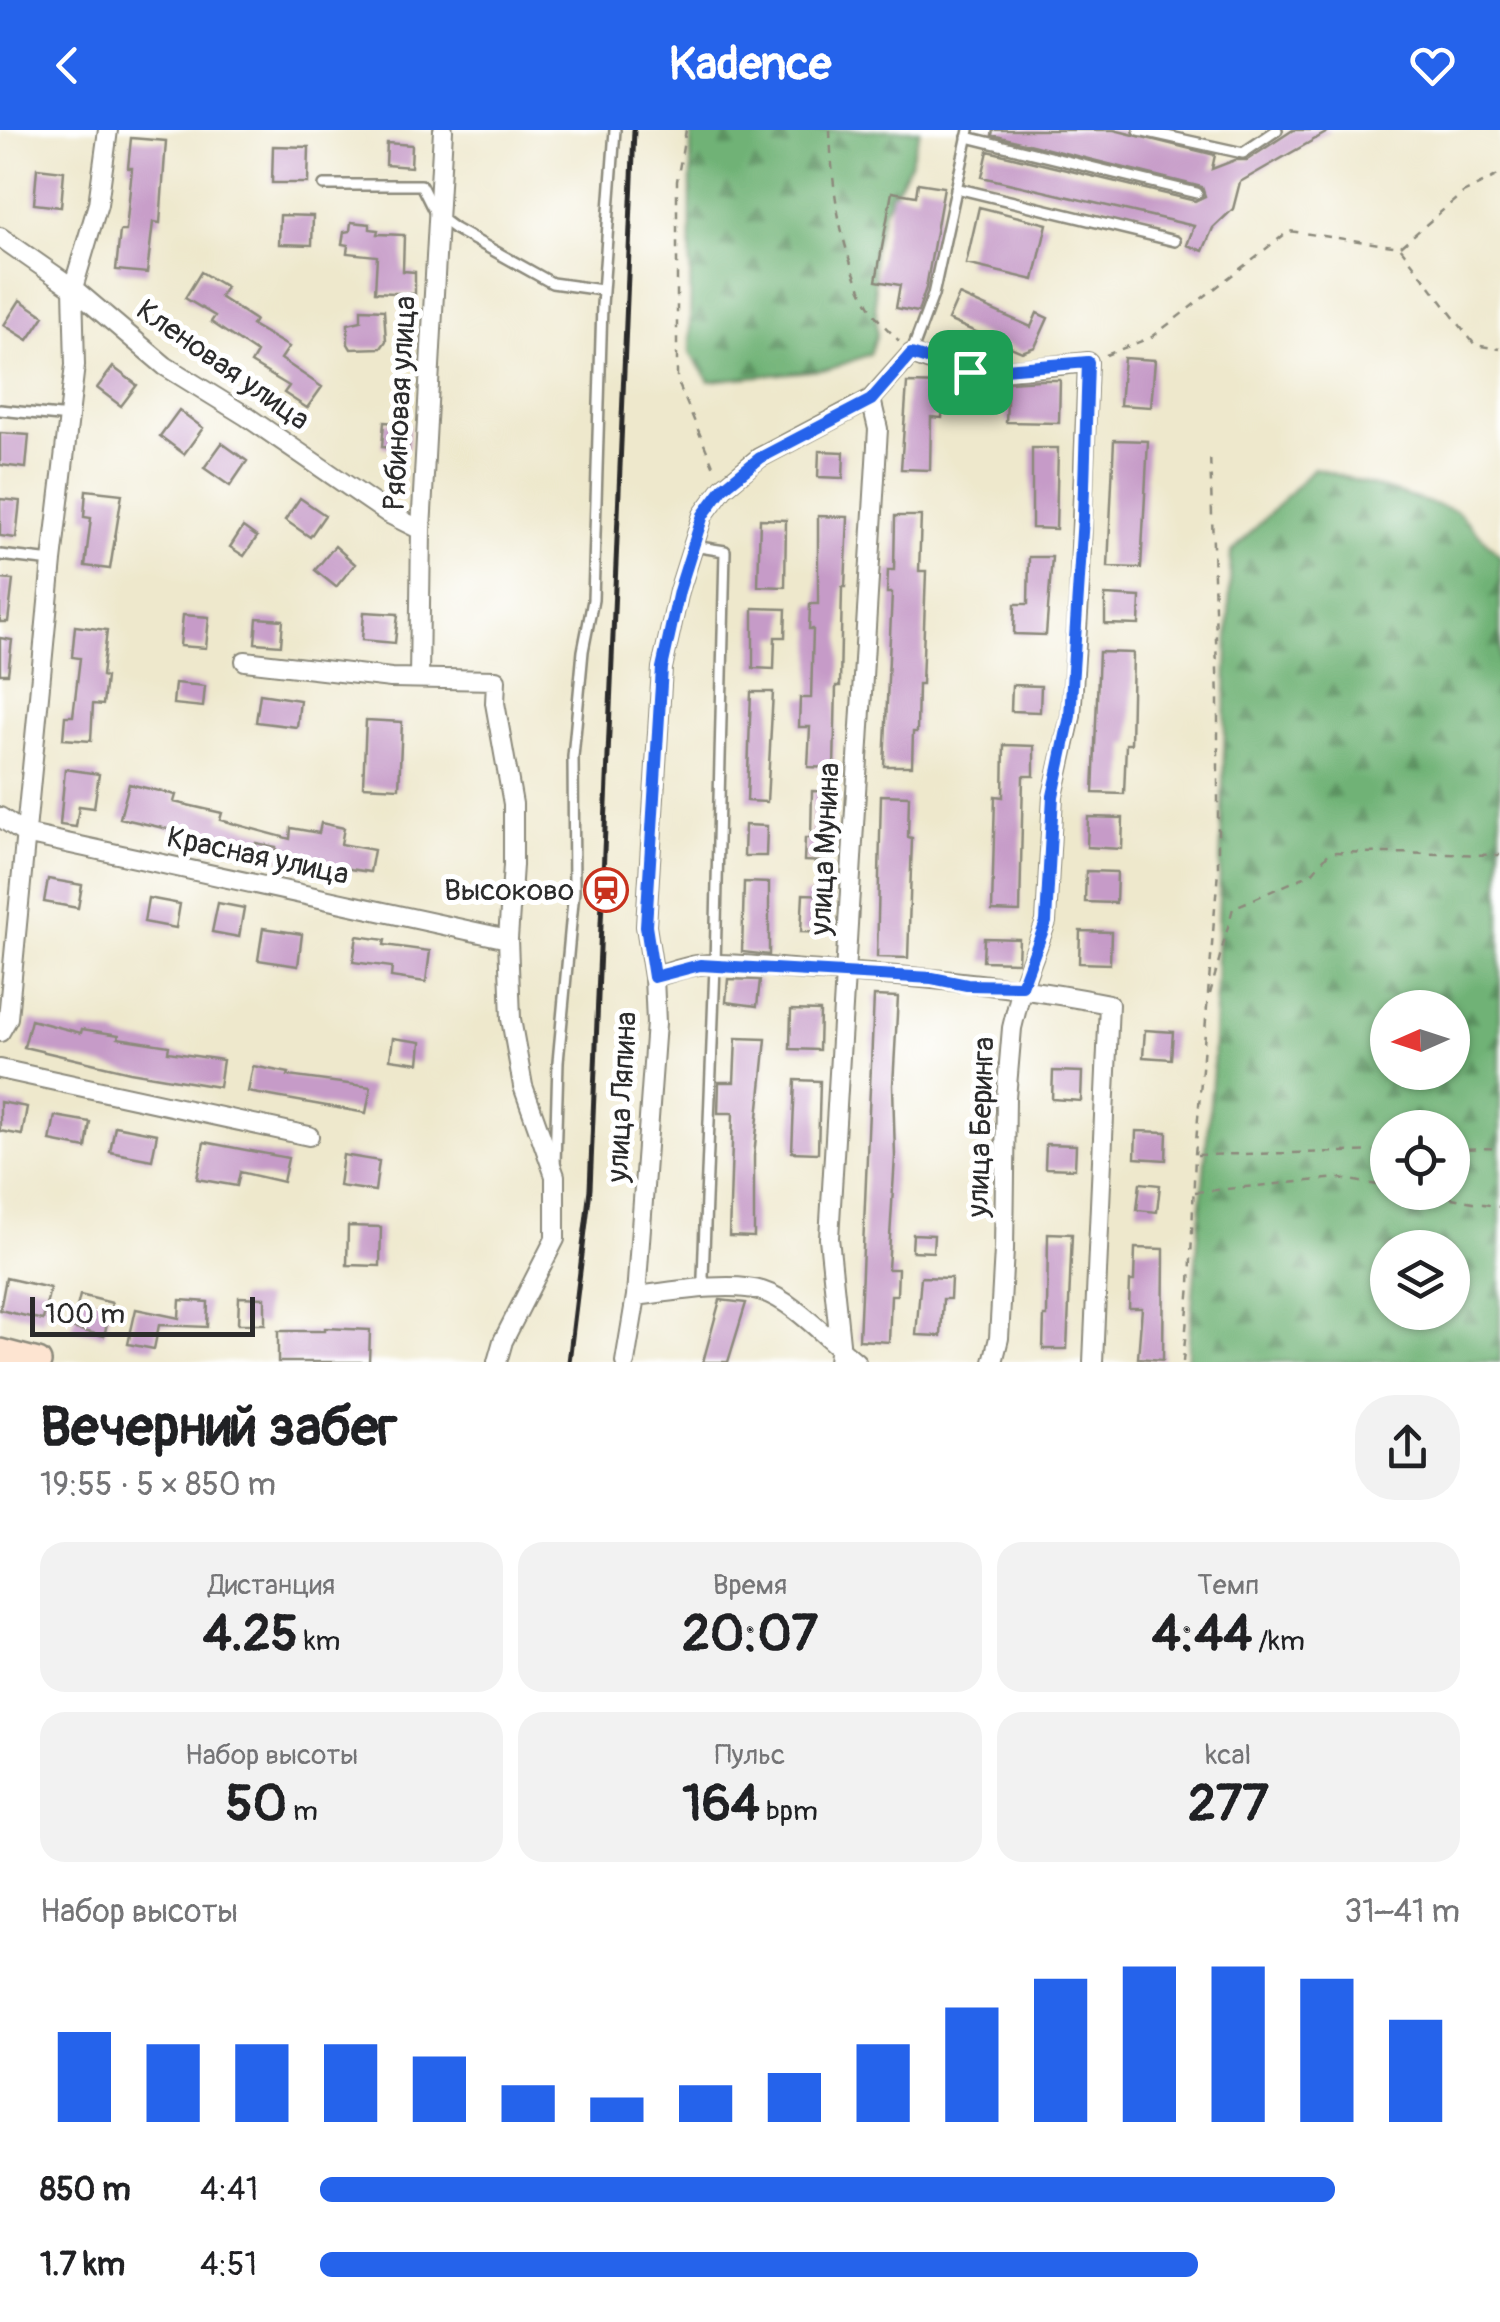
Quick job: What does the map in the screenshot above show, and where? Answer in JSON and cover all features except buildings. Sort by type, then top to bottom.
[{"type":"street","points":[[0,1032],[8,1018],[52,561],[76,365],[73,288],[98,204],[108,130]]},
{"type":"street","name":"Рябиновая улица","points":[[419,678],[421,530],[442,130]]},
{"type":"street","name":"Кленовая улица","points":[[0,237],[73,288],[165,366],[389,514],[421,530]]},
{"type":"street","points":[[723,488],[760,458],[871,400],[911,354],[970,372],[1088,362]]},
{"type":"street","name":"улица Беринга","points":[[993,1362],[999,1338],[1006,1098],[1012,1028],[1022,986],[1046,922],[1053,796],[1070,716],[1088,362]]},
{"type":"street","name":"улица Мунина","points":[[839,1356],[830,1238],[878,430],[871,400]]},
{"type":"street","name":"улица Ляпина","points":[[625,1362],[636,1296],[656,1023],[646,926],[662,668],[679,591],[703,515],[723,488]]},
{"type":"street","points":[[245,661],[419,678],[496,680],[496,703],[513,804],[514,866],[508,939],[511,1019],[522,1086],[555,1176],[555,1239],[503,1341],[497,1362]]},
{"type":"street","name":"Красная улица","points":[[0,818],[25,834],[508,939]]},
{"type":"street","points":[[654,977],[700,965],[846,972],[932,978],[967,985],[1022,986],[1109,1004],[1093,1362]]},
{"type":"street","points":[[0,1069],[309,1136]]},
{"type":"street","points":[[636,1296],[706,1287],[762,1290],[797,1312],[839,1356],[856,1362]]},
{"type":"street","points":[[0,1352],[38,1362]]},
{"type":"lane","points":[[555,1176],[558,1062],[574,892],[572,757],[583,650],[594,600],[602,290],[615,130]]},
{"type":"lane","points":[[1139,130],[1243,154],[1278,130]]},
{"type":"lane","points":[[911,354],[933,295],[968,134],[1197,193]]},
{"type":"lane","points":[[324,186],[422,185],[436,215],[455,228],[552,283],[602,290]]},
{"type":"lane","points":[[956,188],[1175,241]]},
{"type":"lane","points":[[0,410],[68,418]]},
{"type":"lane","points":[[693,546],[725,551],[715,966],[702,1277],[706,1287]]},
{"type":"lane","points":[[0,556],[52,561]]},
{"type":"path","points":[[686,130],[676,181],[677,380],[723,488]]},
{"type":"path","points":[[830,130],[831,170],[849,259],[874,314],[911,354]]},
{"type":"path","points":[[1400,247],[1463,192],[1500,174]]},
{"type":"path","points":[[1088,362],[1152,337],[1289,232],[1400,247],[1475,344],[1500,349]]},
{"type":"path","points":[[1183,1362],[1218,871],[1218,701],[1210,453]]},
{"type":"path","points":[[1209,1000],[1233,908],[1311,874],[1330,852],[1500,856]]},
{"type":"path","points":[[1470,1149],[1500,1148]]},
{"type":"path","points":[[1195,1155],[1370,1151]]},
{"type":"path","points":[[1193,1192],[1338,1178],[1370,1184]]},
{"type":"path","points":[[1470,1202],[1500,1207]]},
{"type":"green space","points":[[691,130],[920,130],[910,164],[883,212],[873,252],[877,334],[870,354],[830,369],[709,381],[690,353]]},
{"type":"green space","points":[[1314,468],[1457,511],[1500,556],[1500,1362],[1187,1362],[1213,1070],[1231,553]]},
{"type":"railway","points":[[569,1362],[590,1189],[634,130]]},
{"type":"place","name":"Высоково","points":[[606,890]]},
{"type":"route","points":[[911,354],[970,372],[1088,362],[1070,716],[1053,796],[1046,922],[1022,986],[700,965],[654,977],[646,926],[662,668],[679,591],[703,515],[723,488],[760,458],[871,400],[911,354]]}]
